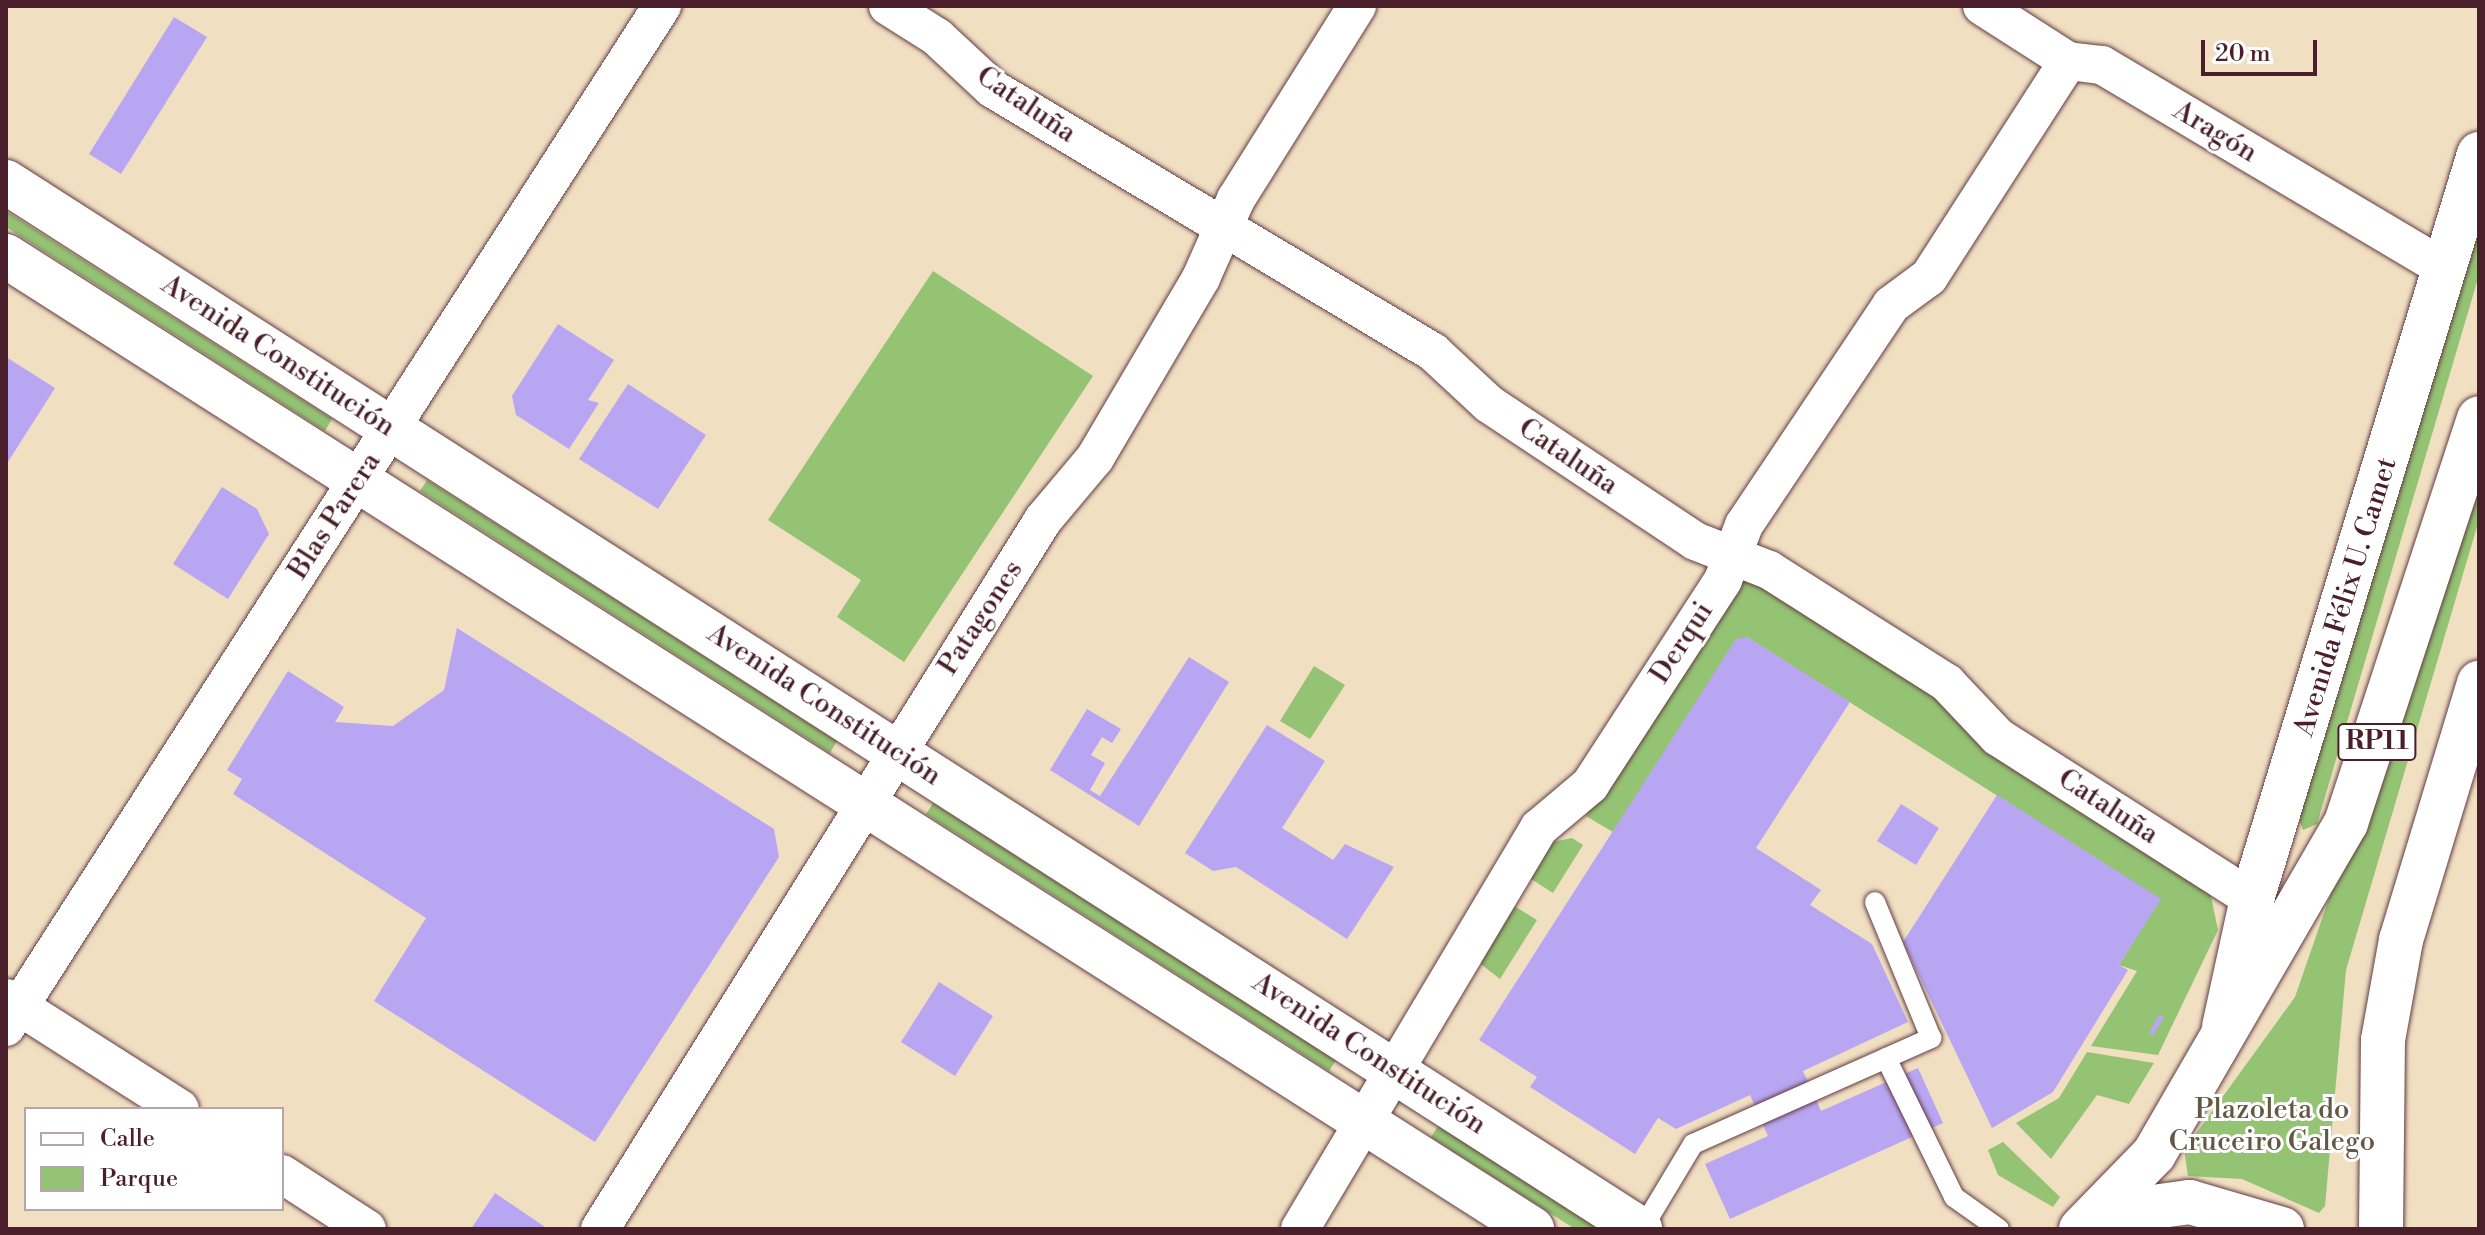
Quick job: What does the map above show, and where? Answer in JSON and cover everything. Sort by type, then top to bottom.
[{"type":"main road","name":"Avenida Félix U. Camet","points":[[2221,1041],[2252,899],[2479,154]]},
{"type":"main road","name":"Avenida Constitución","points":[[6,182],[1641,1229]]},
{"type":"main road","name":"Avenida Constitución","points":[[6,256],[1532,1229]]},
{"type":"main road","name":"Avenida Félix U. Camet","points":[[2084,1229],[2154,1154],[2304,905],[2358,795],[2479,418]]},
{"type":"main road","name":"RP11","points":[[2381,1229],[2383,1040],[2396,969],[2479,683]]},
{"type":"main road","name":"RP11","points":[[2084,1229],[2124,1211],[2190,1202],[2282,1229]]},
{"type":"street","name":"Blas Parera","points":[[10,1010],[358,480],[662,6]]},
{"type":"street","name":"Cataluña","points":[[888,6],[937,37],[993,89],[1433,352],[1489,404],[1695,541],[1769,570],[1947,683],[1998,737],[2252,899]]},
{"type":"street","name":"Patagones","points":[[600,1229],[1043,520],[1095,458],[1224,226],[1357,6]]},
{"type":"street","name":"Aragón","points":[[1982,6],[2068,61],[2102,65],[2445,269]]},
{"type":"street","name":"Derqui","points":[[1300,1229],[1364,1122],[1391,1067],[1539,828],[1590,785],[1732,556],[1744,525],[1891,305],[1929,277],[2068,61]]},
{"type":"street","points":[[10,1010],[177,1107]]},
{"type":"street","points":[[284,1175],[367,1229]]},
{"type":"lane","points":[[1641,1229],[1693,1144],[1931,1038],[1875,902]]},
{"type":"lane","points":[[1886,1058],[1954,1197],[1999,1229]]},
{"type":"green space","points":[[2479,210],[2479,275],[2317,824],[2303,830],[2299,819]]},
{"type":"green space","points":[[6,211],[332,419],[325,431],[6,227]]},
{"type":"green space","points":[[933,271],[1093,376],[904,662],[837,617],[861,580],[768,520]]},
{"type":"green space","name":"Plazoleta do Cruceiro Galego","points":[[2479,464],[2479,520],[2346,970],[2325,1206],[2319,1213],[2242,1179],[2188,1176],[2184,1150],[2295,997]]},
{"type":"green space","points":[[427,480],[837,741],[830,753],[420,491]]},
{"type":"green space","points":[[1761,577],[2209,887],[2218,930],[2158,1055],[2091,1046],[2137,971],[2119,965],[2160,899],[1747,637],[1613,832],[1586,816],[1734,584]]},
{"type":"green space","points":[[1314,666],[1345,685],[1310,739],[1280,721]]},
{"type":"green space","points":[[933,803],[1336,1060],[1329,1071],[926,814]]},
{"type":"green space","points":[[1572,838],[1583,845],[1553,893],[1525,875],[1547,843]]},
{"type":"green space","points":[[1508,902],[1537,920],[1500,979],[1473,958]]},
{"type":"green space","points":[[2087,1052],[2154,1063],[2129,1104],[2097,1095],[2051,1159],[2016,1123],[2059,1098]]},
{"type":"green space","points":[[1438,1126],[1600,1229],[1575,1229],[1431,1137]]},
{"type":"green space","points":[[2003,1142],[2060,1197],[2053,1207],[1998,1175],[1988,1150]]},
{"type":"building","points":[[174,17],[207,37],[121,174],[89,154]]},
{"type":"building","points":[[558,324],[614,360],[588,400],[599,403],[569,449],[516,415],[512,396]]},
{"type":"building","points":[[6,357],[55,388],[6,465]]},
{"type":"building","points":[[628,384],[706,435],[658,509],[579,459]]},
{"type":"building","points":[[222,487],[257,509],[269,534],[228,599],[173,564]]},
{"type":"building","points":[[457,628],[774,829],[779,857],[595,1142],[374,1001],[426,918],[233,794],[242,779],[227,770],[288,671],[344,707],[335,722],[393,726],[444,690]]},
{"type":"building","points":[[1747,637],[1850,702],[1756,848],[1821,890],[1810,905],[1872,944],[1908,1022],[1803,1071],[1821,1111],[1918,1068],[1943,1123],[1730,1219],[1705,1164],[1768,1136],[1750,1095],[1676,1129],[1658,1118],[1635,1154],[1530,1087],[1537,1077],[1479,1040],[1736,639]]},
{"type":"building","points":[[1189,657],[1229,682],[1139,826],[1050,770],[1087,709],[1121,729],[1112,743],[1102,737],[1091,755],[1105,763],[1090,790],[1100,796]]},
{"type":"building","points":[[1267,725],[1325,761],[1282,828],[1333,860],[1345,844],[1394,867],[1347,939],[1236,867],[1213,871],[1185,853]]},
{"type":"building","points":[[1997,795],[2161,899],[2119,965],[2128,970],[2053,1092],[1992,1128],[1903,942]]},
{"type":"building","points":[[1901,804],[1939,828],[1916,865],[1877,841]]},
{"type":"building","points":[[939,982],[993,1016],[955,1076],[901,1042]]},
{"type":"building","points":[[2159,1015],[2164,1017],[2153,1036],[2149,1033]]},
{"type":"building","points":[[495,1193],[548,1229],[471,1229]]}]
